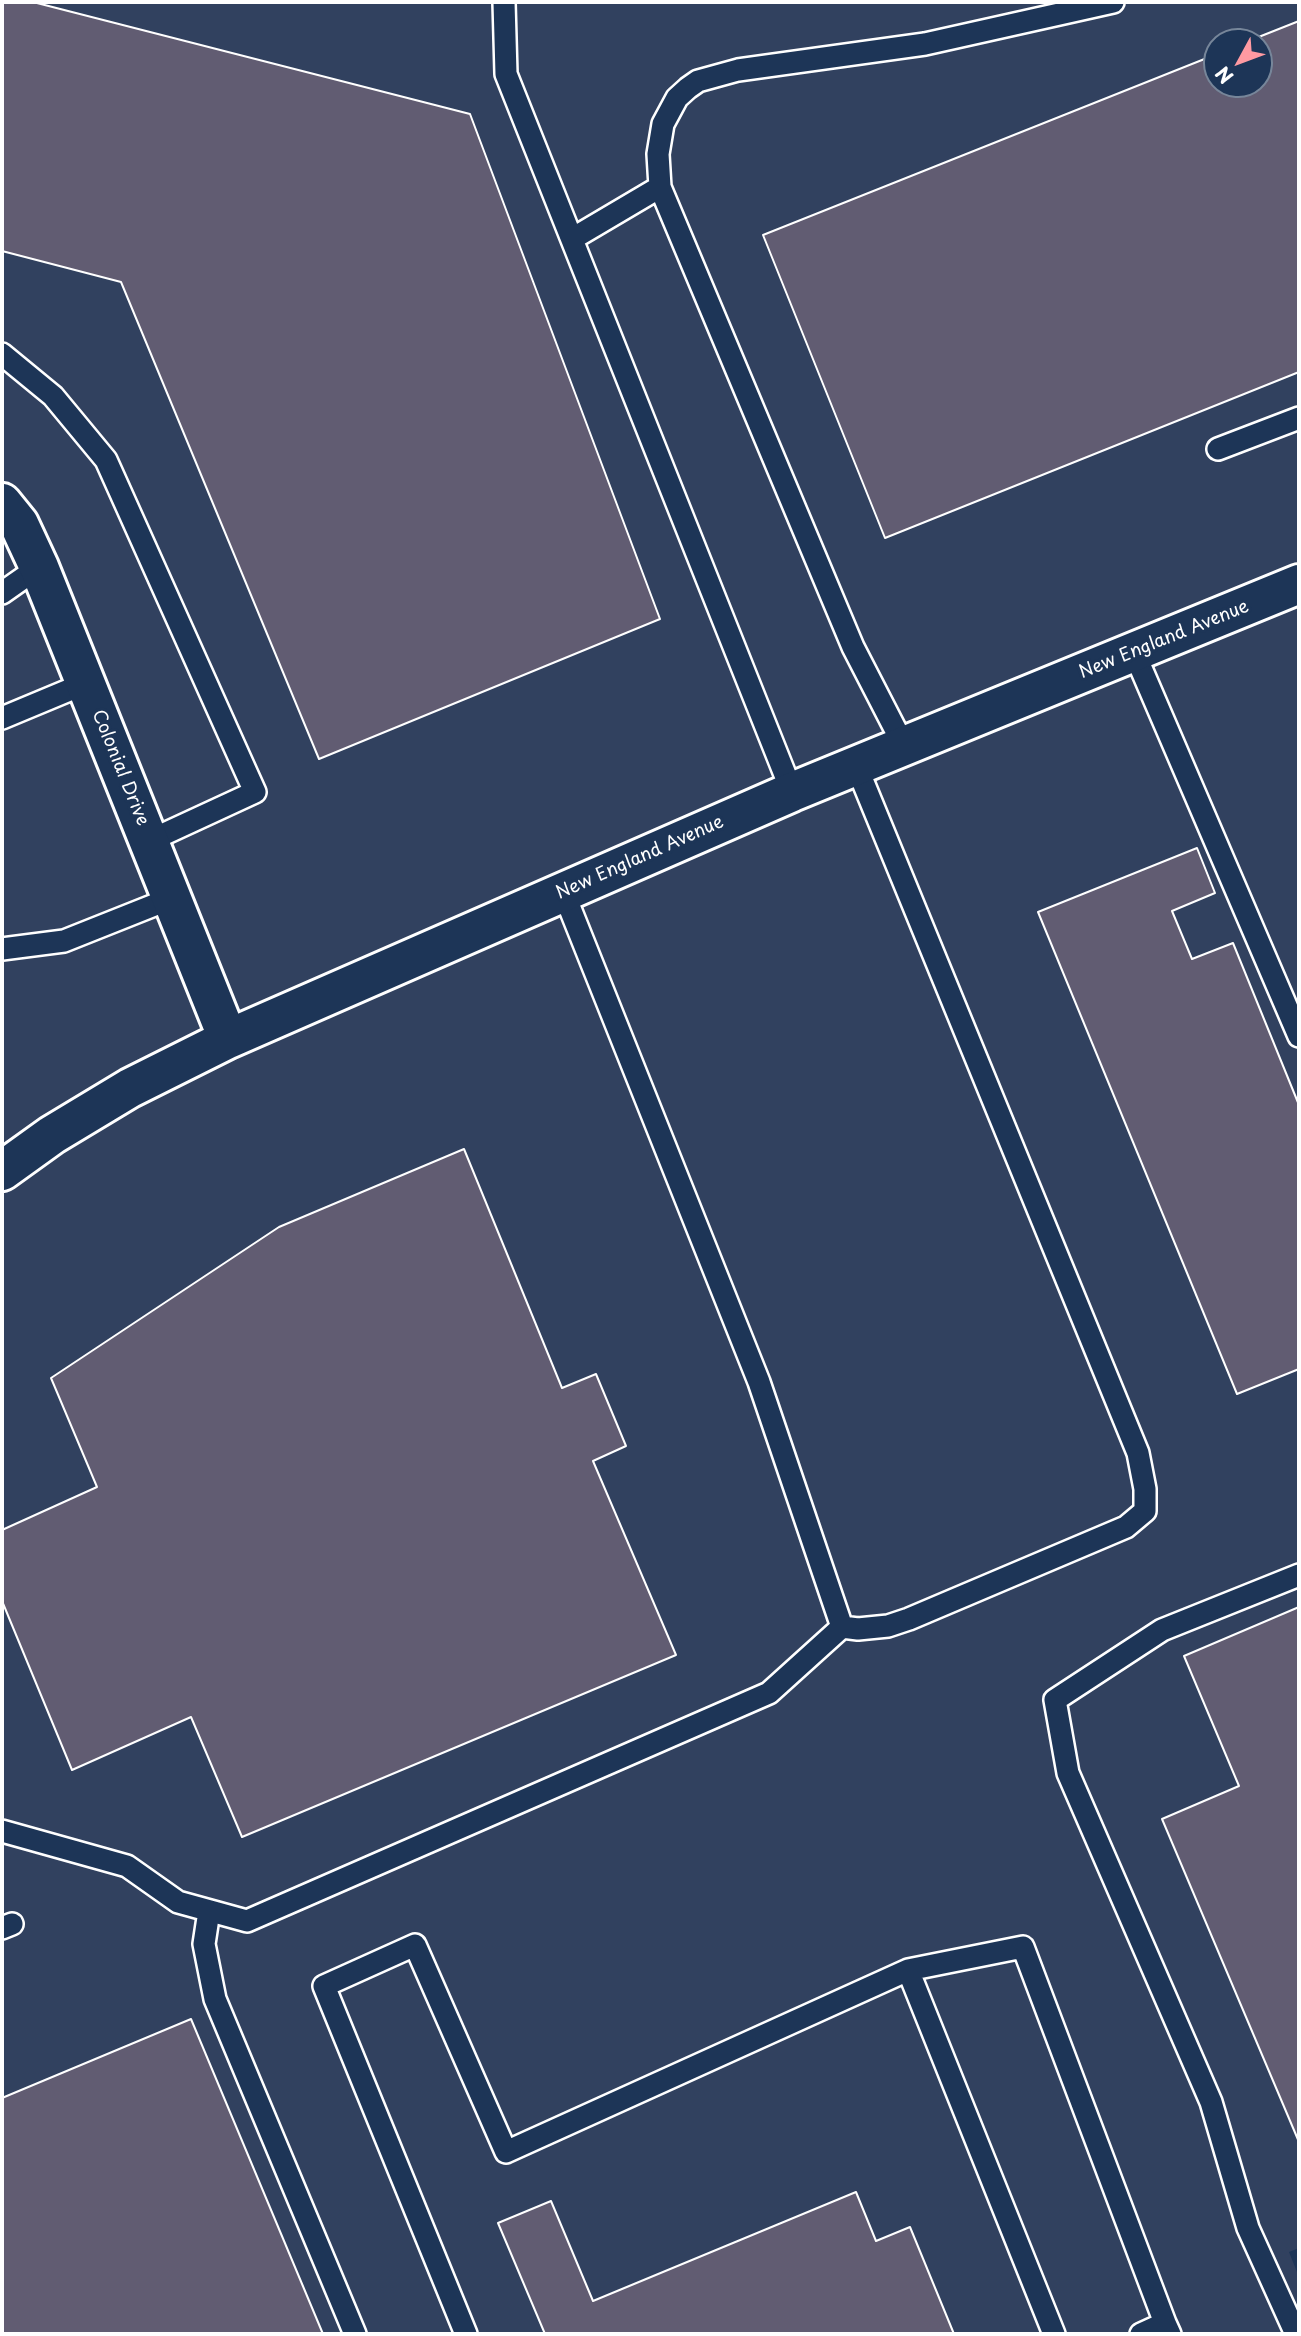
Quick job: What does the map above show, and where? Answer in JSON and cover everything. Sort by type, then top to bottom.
[{"type":"street","name":"Colonial Drive","points":[[2,503],[19,524],[39,567],[228,1039]]},
{"type":"street","name":"New England Avenue","points":[[2,1171],[52,1135],[130,1088],[228,1039],[792,792],[1299,584]]},
{"type":"lane","points":[[504,2],[506,74],[792,792]]},
{"type":"lane","points":[[904,746],[853,647],[660,187],[658,154],[663,124],[677,98],[698,81],[738,70],[925,44],[1113,2]]},
{"type":"lane","points":[[572,239],[660,187]]},
{"type":"lane","points":[[2,354],[53,396],[106,460],[255,792],[149,841]]},
{"type":"lane","points":[[1218,449],[1299,418]]},
{"type":"lane","points":[[2,593],[39,567]]},
{"type":"lane","points":[[1134,652],[1299,1036]]},
{"type":"lane","points":[[2,719],[86,683]]},
{"type":"lane","points":[[2,1831],[127,1866],[178,1902],[247,1921],[769,1693],[842,1627],[858,1629],[888,1626],[909,1619],[1126,1527],[1144,1511],[1145,1489],[1138,1453],[856,765]]},
{"type":"lane","points":[[563,891],[759,1382],[842,1627]]},
{"type":"lane","points":[[2,949],[64,941],[172,898]]},
{"type":"lane","points":[[1296,2334],[1248,2228],[1211,2102],[1068,1773],[1055,1700],[1162,1630],[1299,1575]]},
{"type":"lane","points":[[209,1910],[204,1944],[215,1998],[355,2334]]},
{"type":"lane","points":[[466,2334],[324,1986],[415,1945],[506,2152],[908,1970],[1023,1947],[1167,2329],[1141,2334]]},
{"type":"lane","points":[[908,1970],[1054,2334]]},
{"type":"shaded area","points":[[2,2],[1299,2],[1299,2248],[1289,2252],[1299,2277],[1299,2334],[2,2334]]},
{"type":"building","points":[[2,2],[33,2],[470,114],[660,619],[319,759],[121,282],[2,251]]},
{"type":"building","points":[[1299,21],[1299,372],[885,538],[763,235],[1203,60],[1203,98],[1273,98],[1273,31]]},
{"type":"building","points":[[1197,848],[1215,893],[1172,911],[1192,959],[1233,943],[1299,1105],[1299,1369],[1237,1394],[1038,912]]},
{"type":"building","points":[[464,1149],[562,1388],[596,1374],[626,1446],[593,1461],[676,1655],[242,1837],[191,1717],[72,1770],[2,1601],[2,1530],[97,1487],[51,1378],[279,1227]]},
{"type":"building","points":[[1299,1607],[1299,2142],[1162,1819],[1239,1786],[1184,1656]]},
{"type":"building","points":[[191,2019],[323,2334],[2,2334],[2,2098]]},
{"type":"building","points":[[856,2192],[876,2241],[910,2227],[954,2334],[545,2334],[498,2223],[551,2201],[593,2301]]}]
